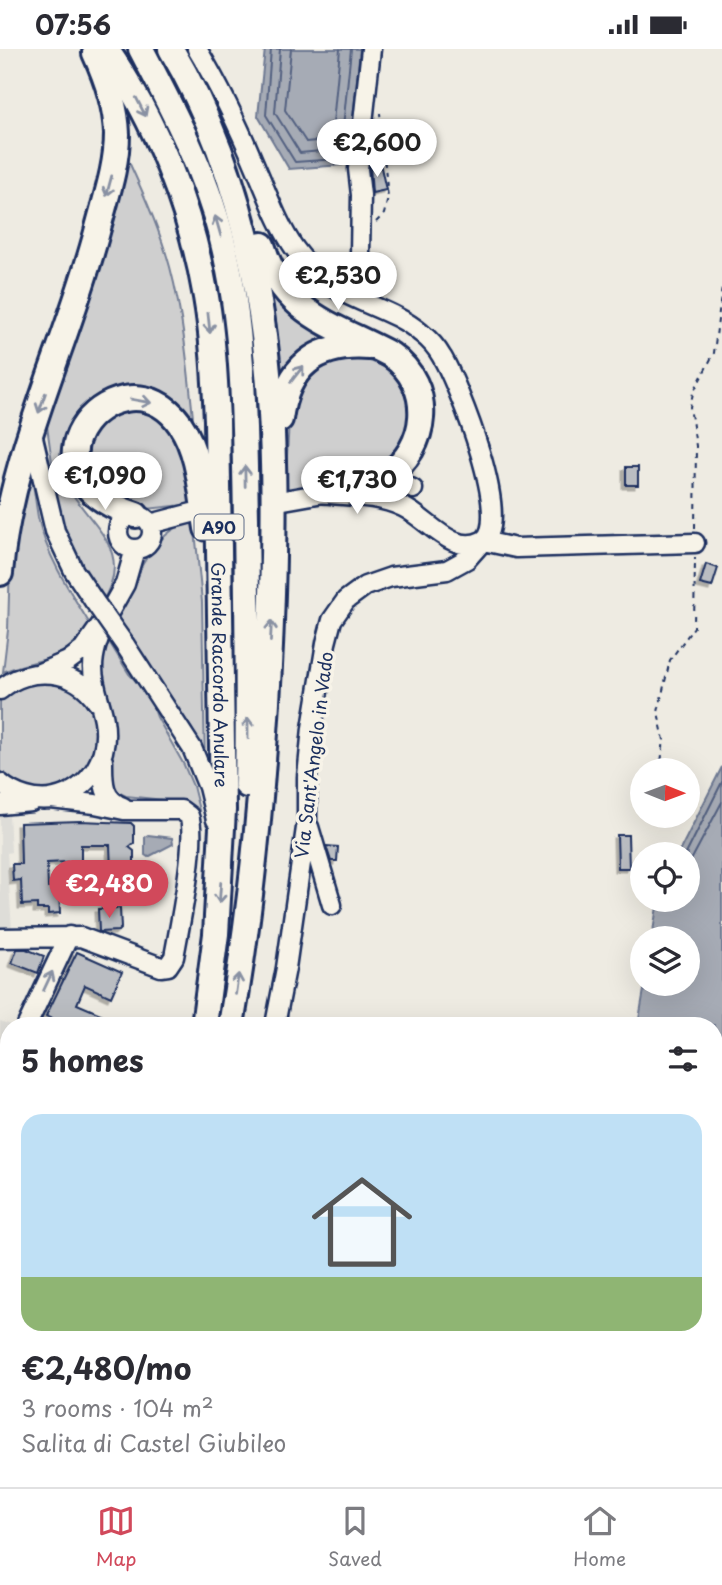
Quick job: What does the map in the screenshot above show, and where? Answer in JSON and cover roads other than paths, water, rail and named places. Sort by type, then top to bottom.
[{"type":"highway","points":[[0,573],[9,511],[32,433],[86,274],[115,162],[115,111],[107,81],[93,49]]},
{"type":"highway","name":"Grande Raccordo Anulare","points":[[106,49],[133,91],[158,142],[186,216],[206,299],[215,388],[221,614],[222,843],[216,934],[205,1017]]},
{"type":"highway","name":"Grande Raccordo Anulare","points":[[141,49],[171,105],[204,181],[226,255],[238,325],[244,431],[247,624],[248,750],[243,943]]},
{"type":"highway","name":"Grande Raccordo Anulare","points":[[170,49],[208,119],[240,214],[258,289],[268,358],[274,462],[273,583],[266,731],[256,858],[232,1017]]},
{"type":"highway","points":[[208,119],[235,169],[270,269],[279,285],[312,316],[401,363],[416,386],[422,412],[417,439],[402,464],[386,476]]},
{"type":"highway","points":[[274,462],[285,391],[302,367],[322,352],[336,347],[373,347]]},
{"type":"highway","points":[[143,520],[110,506],[92,493],[80,478],[75,463],[77,441],[86,422],[102,407],[123,399],[148,401],[163,409],[179,423],[187,437],[199,481],[221,614]]},
{"type":"street","points":[[197,49],[239,127],[289,240],[321,278],[414,327],[432,343],[445,362],[464,409],[492,495],[492,524],[489,535],[483,541]]},
{"type":"street","points":[[355,298],[360,239],[361,195],[358,169],[371,49]]},
{"type":"street","points":[[32,433],[55,531],[74,571],[192,748],[208,787],[222,843]]},
{"type":"street","points":[[417,439],[413,489],[419,508],[433,527]]},
{"type":"street","points":[[284,500],[357,487],[386,476],[413,489]]},
{"type":"street","points":[[320,493],[377,498],[391,502],[412,512],[457,542],[483,541],[516,548],[695,543]]},
{"type":"street","points":[[143,520],[152,534],[145,547],[135,549],[124,544],[118,530],[126,517],[143,520],[192,513]]},
{"type":"street","name":"Via Sant'Angelo in Vado","points":[[277,1017],[307,821],[311,737],[326,643],[336,612],[351,595],[365,586],[391,577],[444,571],[462,562],[483,541]]},
{"type":"street","points":[[0,690],[19,678],[37,674],[77,656],[107,616],[125,584],[135,549]]},
{"type":"street","points":[[107,616],[94,660],[94,678],[104,727],[103,783],[108,797],[114,803],[130,810]]},
{"type":"street","points":[[37,674],[55,674],[71,679],[87,688],[99,705]]},
{"type":"street","points":[[0,805],[23,804],[69,794],[90,780],[97,769],[103,749]]},
{"type":"street","points":[[0,783],[18,794],[46,799],[130,810],[185,811],[192,824],[174,957],[165,967],[90,939],[69,936],[0,938]]},
{"type":"street","points":[[307,821],[332,905]]},
{"type":"street","points":[[31,1017],[69,936]]},
{"type":"water","points":[[265,49],[367,49],[357,143],[342,165],[289,169],[258,116]]},
{"type":"water","points":[[722,767],[722,1017],[639,1017],[643,996],[700,996],[700,926],[654,926],[656,912],[700,912],[700,842],[684,842],[691,828],[700,828],[700,810]]},
{"type":"water","points":[[148,835],[172,838],[173,844],[148,857],[145,855],[145,837]]}]
